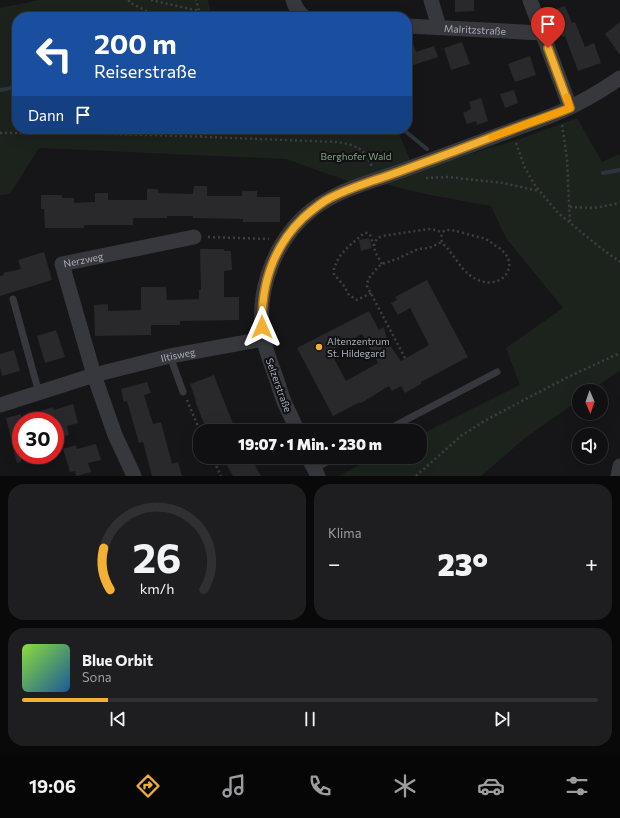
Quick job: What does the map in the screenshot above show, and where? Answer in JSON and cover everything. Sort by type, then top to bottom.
[{"type":"street","points":[[293,0],[299,12]]},
{"type":"street","points":[[431,0],[439,27]]},
{"type":"street","points":[[530,0],[542,33],[565,110]]},
{"type":"street","name":"Malritzstraße","points":[[412,26],[542,33]]},
{"type":"street","name":"Selzerstraße","points":[[294,424],[285,405],[263,339],[261,316],[262,301],[269,270],[283,241],[292,230],[312,210],[329,199],[348,190],[444,156],[565,110],[602,91],[620,78]]},
{"type":"street","name":"Nerzweg","points":[[94,375],[62,264],[194,237]]},
{"type":"street","name":"Iltisweg","points":[[0,405],[94,375],[170,356],[263,339]]},
{"type":"street","points":[[94,375],[115,435],[134,476]]},
{"type":"street","points":[[618,476],[620,466]]},
{"type":"lane","points":[[13,299],[39,393]]},
{"type":"lane","points":[[170,356],[183,392]]},
{"type":"lane","points":[[398,424],[497,372]]},
{"type":"path","points":[[130,0],[129,2],[148,12]]},
{"type":"path","points":[[151,0],[199,11],[196,0]]},
{"type":"path","points":[[174,0],[175,6]]},
{"type":"path","points":[[565,110],[570,222]]},
{"type":"path","points":[[511,130],[525,168],[539,191],[558,213],[620,262]]},
{"type":"path","points":[[0,133],[12,133]]},
{"type":"path","points":[[112,134],[337,142],[360,148],[370,160],[376,180]]},
{"type":"path","points":[[405,169],[422,178],[448,177],[503,183],[539,191]]},
{"type":"path","points":[[570,208],[594,208],[620,203]]},
{"type":"path","points":[[374,246],[375,241],[382,236],[428,229],[442,232],[448,230],[485,239],[502,249],[507,254],[509,262],[506,276],[500,281],[485,283],[476,280],[467,274],[442,242],[442,232]]},
{"type":"path","points":[[371,293],[357,300],[349,296],[344,286],[334,274],[334,268],[348,247],[364,233],[370,235],[376,254],[382,264]]},
{"type":"path","points":[[194,237],[272,239],[283,241]]},
{"type":"path","points":[[406,358],[367,286],[367,283],[369,278],[382,264],[418,249],[429,248],[442,242]]},
{"type":"path","points":[[416,476],[461,436],[486,420],[568,377],[620,353]]},
{"type":"path","points":[[183,392],[197,424]]},
{"type":"path","points":[[215,464],[221,476]]},
{"type":"green space","name":"Berghofer Wald","points":[[40,0],[208,0],[211,12],[12,12],[12,134],[399,134],[411,162],[356,184],[286,159],[39,148],[10,194],[0,195],[0,8]]},
{"type":"green space","points":[[577,118],[602,162],[620,154],[620,370],[601,384],[572,384],[572,405],[525,438],[481,476],[338,476],[362,464],[427,464],[427,432],[520,385],[506,348],[563,308],[506,238],[491,206],[425,194],[377,182],[520,139]]},
{"type":"building","points":[[455,0],[474,0],[474,11],[455,12]]},
{"type":"building","points":[[565,6],[572,23],[575,22],[585,47],[594,43],[601,63],[578,71],[565,36],[562,37],[553,15],[556,14],[554,10]]},
{"type":"building","points":[[620,22],[620,55],[605,34]]},
{"type":"building","points":[[412,41],[416,52],[434,46],[438,57],[412,65]]},
{"type":"building","points":[[462,42],[470,64],[451,70],[444,48]]},
{"type":"building","points":[[530,56],[536,75],[515,82],[508,64]]},
{"type":"building","points":[[514,90],[518,103],[505,108],[500,94]]},
{"type":"building","points":[[481,98],[488,121],[477,125],[476,121],[467,124],[463,113],[471,109],[469,102]]},
{"type":"building","points":[[194,186],[207,186],[207,196],[242,196],[242,191],[257,191],[257,197],[280,197],[280,222],[243,222],[243,219],[167,216],[167,218],[133,218],[133,225],[84,225],[84,228],[45,228],[44,209],[41,209],[41,195],[62,195],[62,198],[74,198],[74,203],[95,202],[95,193],[108,193],[108,200],[147,200],[147,189],[158,189],[158,193],[193,194]]},
{"type":"building","points":[[369,238],[372,248],[361,251],[359,240]]},
{"type":"building","points":[[200,249],[224,249],[224,251],[231,251],[232,270],[224,271],[224,297],[239,297],[239,320],[180,321],[180,325],[151,325],[151,335],[95,336],[94,305],[108,304],[108,311],[141,310],[141,287],[166,287],[167,300],[199,299],[199,290],[201,290]]},
{"type":"building","points":[[44,252],[52,280],[0,296],[0,276],[4,275],[3,273],[21,269],[18,260]]},
{"type":"building","name":"Altenzentrum St. Hildegard","points":[[427,280],[468,357],[421,382],[421,384],[405,393],[401,386],[392,391],[389,386],[361,403],[360,402],[333,416],[297,348],[369,311],[379,330],[384,327],[389,344],[401,361],[429,345],[410,308],[398,315],[391,303],[397,300],[395,297]],"holes":[[[362,334],[378,363],[346,381],[330,351]]]},
{"type":"building","points":[[56,330],[65,357],[45,363],[37,336]]},
{"type":"building","points":[[14,350],[20,371],[2,376],[0,354]]},
{"type":"building","points":[[214,375],[233,424],[204,424],[190,384]]},
{"type":"building","points":[[147,382],[151,393],[144,395],[153,424],[161,422],[172,464],[178,462],[182,476],[152,476],[143,442],[139,443],[127,401],[124,402],[121,389]]},
{"type":"building","points":[[73,404],[78,423],[67,426],[69,435],[64,436],[64,412],[37,412],[53,407],[54,410]]},
{"type":"building","points":[[12,416],[12,443],[6,418]]},
{"type":"building","points":[[96,444],[101,460],[88,463],[91,472],[76,476],[75,471],[70,472],[64,449],[76,445],[77,449]]},
{"type":"building","points":[[226,464],[257,464],[255,465],[261,476],[233,476]]},
{"type":"waterway","points":[[0,90],[12,88]]},
{"type":"waterway","points":[[409,134],[427,149]]},
{"type":"waterway","points":[[603,173],[620,170]]},
{"type":"slow traffic","points":[[492,137],[570,108],[567,97]]},
{"type":"place","name":"Altenzentrum St. Hildegard","points":[[319,347]]},
{"type":"route","points":[[262,327],[262,301],[269,270],[275,255],[283,241],[292,230],[312,210],[329,199],[348,190],[444,156],[570,108],[548,48]]}]
